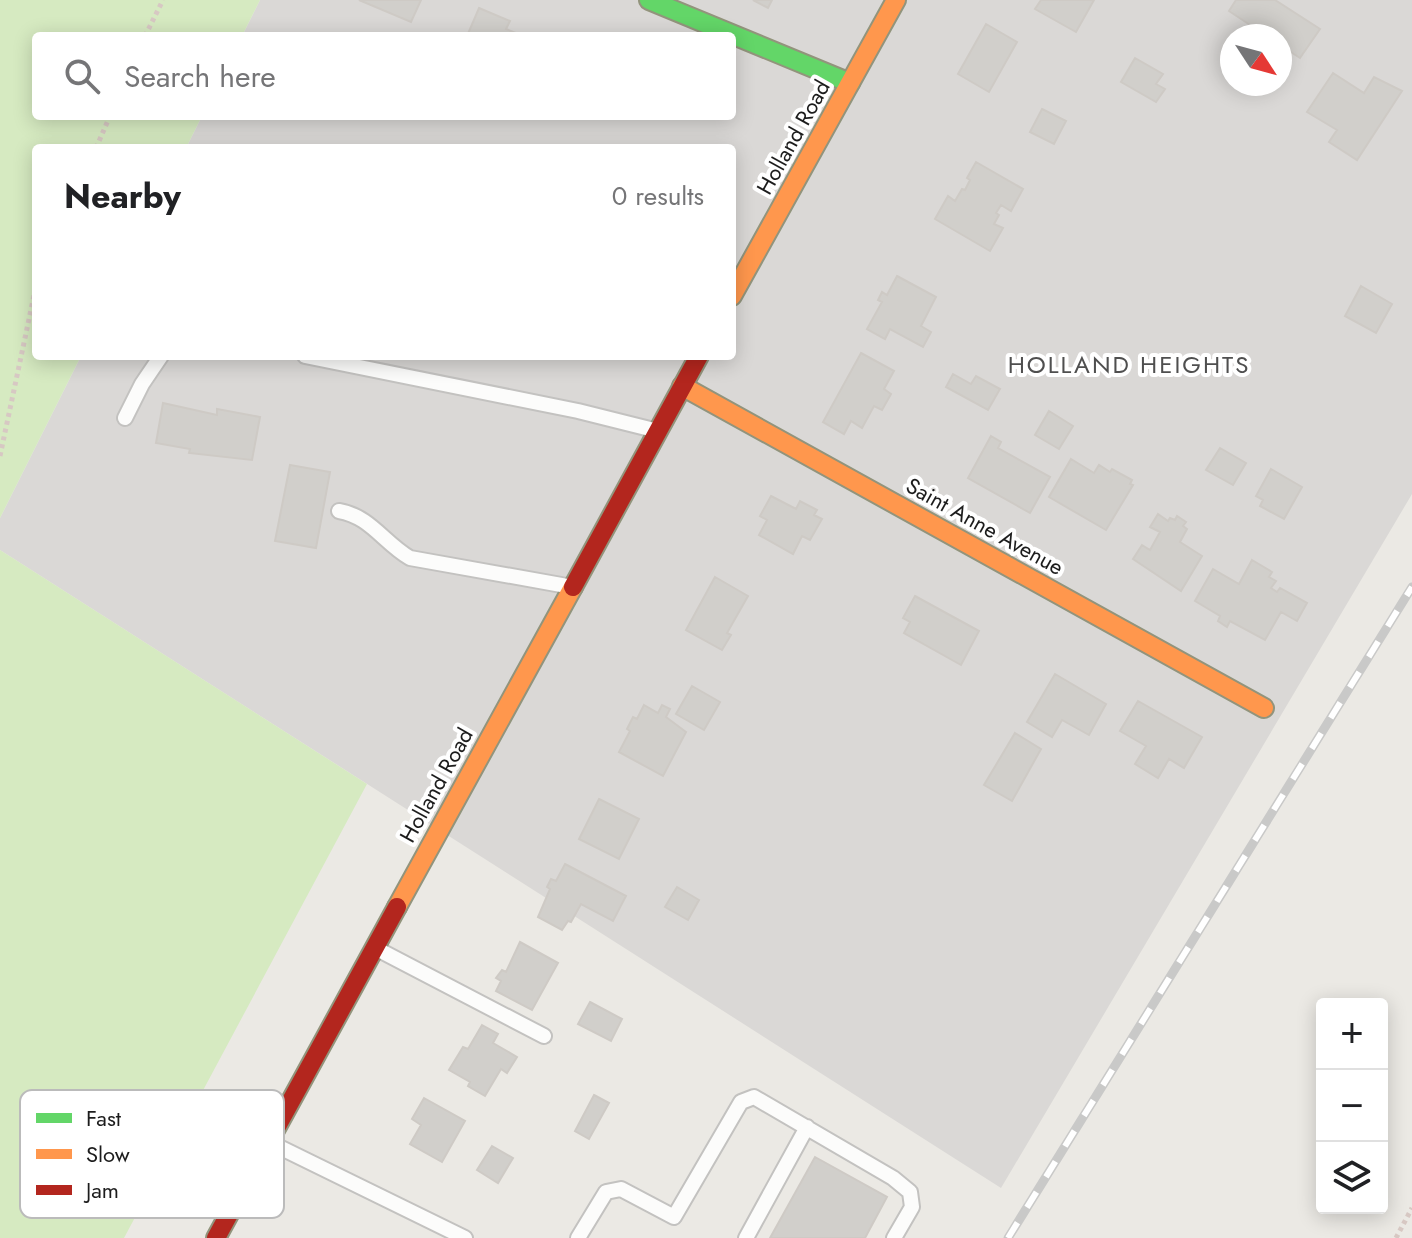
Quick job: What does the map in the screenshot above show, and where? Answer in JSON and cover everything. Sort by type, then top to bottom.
[{"type":"main road","points":[[649,0],[726,32]]},
{"type":"main road","name":"Holland Road","points":[[736,289],[896,0]]},
{"type":"main road","points":[[736,36],[850,83]]},
{"type":"main road","name":"Holland Road","points":[[284,1113],[697,360]]},
{"type":"main road","name":"Saint Anne Avenue","points":[[682,386],[1264,708]]},
{"type":"main road","name":"Holland Road","points":[[216,1238],[227,1218]]},
{"type":"lane","points":[[125,418],[158,360]]},
{"type":"lane","points":[[325,360],[578,411],[658,431]]},
{"type":"lane","points":[[339,511],[352,513],[367,521],[391,547],[410,558],[572,587]]},
{"type":"lane","points":[[375,947],[544,1036]]},
{"type":"lane","points":[[578,1238],[606,1192],[621,1189],[674,1217],[741,1102],[754,1097],[893,1178],[910,1192],[912,1207],[894,1238]]},
{"type":"lane","points":[[746,1238],[807,1127]]},
{"type":"lane","points":[[284,1150],[464,1238]]},
{"type":"path","points":[[147,32],[163,0]]},
{"type":"path","points":[[98,144],[108,120]]},
{"type":"path","points":[[0,456],[32,305]]},
{"type":"path","points":[[1396,1238],[1412,1208]]},
{"type":"shaded area","points":[[260,0],[1412,0],[1412,494],[1001,1188],[0,550],[0,518],[79,360],[736,360],[736,144],[188,144],[200,120],[736,120],[736,32],[244,32]]},
{"type":"green space","points":[[0,0],[260,0],[244,32],[32,32],[32,120],[200,120],[188,144],[32,144],[32,360],[79,360],[0,518]]},
{"type":"green space","points":[[0,550],[367,784],[203,1090],[20,1090],[20,1218],[135,1218],[124,1238],[0,1238]]},
{"type":"building","points":[[359,0],[421,0],[411,22]]},
{"type":"building","points":[[753,0],[772,0],[768,8]]},
{"type":"building","points":[[1041,0],[1094,0],[1076,32],[1035,9]]},
{"type":"building","points":[[1236,0],[1275,0],[1320,29],[1300,58],[1292,53],[1292,24],[1249,24],[1229,11]]},
{"type":"building","points":[[479,8],[510,21],[506,29],[513,32],[469,32]]},
{"type":"building","points":[[986,24],[1017,42],[989,92],[958,74]]},
{"type":"building","points":[[1135,58],[1163,74],[1156,84],[1165,89],[1156,102],[1121,82]]},
{"type":"building","points":[[1333,73],[1364,93],[1374,77],[1402,91],[1357,160],[1329,142],[1337,130],[1307,112]]},
{"type":"building","points":[[1042,109],[1066,121],[1054,144],[1030,132]]},
{"type":"building","points":[[976,162],[1023,189],[1011,211],[1001,205],[996,213],[999,215],[994,224],[1003,228],[990,251],[935,219],[948,196],[955,201],[962,189],[965,190],[970,180],[967,178]]},
{"type":"building","points":[[897,276],[936,297],[921,326],[931,332],[923,347],[890,329],[885,339],[867,329],[882,302],[878,300],[882,292],[887,295]]},
{"type":"building","points":[[1361,286],[1392,304],[1376,333],[1345,316]]},
{"type":"building","points":[[861,353],[894,371],[884,389],[891,394],[882,410],[874,406],[862,428],[851,421],[844,434],[823,422]]},
{"type":"building","points":[[953,374],[971,384],[976,376],[1000,389],[988,410],[946,387]]},
{"type":"building","points":[[163,403],[217,415],[217,409],[260,417],[252,460],[189,453],[190,449],[156,443]]},
{"type":"building","points":[[1049,411],[1073,426],[1059,449],[1035,435]]},
{"type":"building","points":[[991,436],[1001,442],[998,448],[1050,477],[1030,513],[968,478]]},
{"type":"building","points":[[1220,448],[1246,463],[1233,485],[1206,470]]},
{"type":"building","points":[[1071,459],[1094,473],[1099,465],[1132,480],[1130,484],[1133,485],[1106,530],[1049,497]]},
{"type":"building","points":[[290,465],[330,472],[316,548],[275,541]]},
{"type":"building","points":[[1271,469],[1302,487],[1284,519],[1260,506],[1263,500],[1256,496]]},
{"type":"building","points":[[771,496],[796,509],[800,501],[817,510],[814,515],[822,519],[810,540],[802,536],[793,554],[759,535],[767,520],[760,516]]},
{"type":"building","points":[[1158,514],[1168,521],[1170,518],[1175,520],[1177,516],[1186,522],[1183,526],[1187,529],[1180,542],[1202,556],[1181,591],[1133,559],[1142,545],[1150,550],[1160,532],[1150,527]]},
{"type":"building","points":[[1252,560],[1272,572],[1269,577],[1276,581],[1271,588],[1277,592],[1280,588],[1307,603],[1297,621],[1281,612],[1265,640],[1230,621],[1227,627],[1218,621],[1220,616],[1195,601],[1213,569],[1239,584]]},
{"type":"building","points":[[715,577],[748,596],[727,633],[731,635],[722,650],[686,630]]},
{"type":"building","points":[[915,596],[979,631],[961,665],[904,633],[910,622],[903,618]]},
{"type":"building","points":[[1055,674],[1106,704],[1089,735],[1062,720],[1052,737],[1027,722]]},
{"type":"building","points":[[692,686],[720,702],[704,730],[676,714]]},
{"type":"building","points":[[1138,701],[1202,737],[1184,768],[1169,759],[1158,778],[1135,764],[1146,746],[1120,731]]},
{"type":"building","points":[[644,705],[658,713],[662,705],[670,709],[666,717],[686,732],[663,776],[619,752],[630,731],[627,729],[633,717],[637,719]]},
{"type":"building","points":[[1015,733],[1041,749],[1012,801],[984,785]]},
{"type":"building","points":[[599,799],[639,819],[619,859],[579,839]]},
{"type":"building","points":[[565,864],[626,896],[613,921],[581,904],[571,922],[568,921],[562,930],[538,917],[551,879],[556,881]]},
{"type":"building","points":[[677,887],[699,900],[688,920],[665,907]]},
{"type":"building","points":[[520,942],[558,963],[532,1010],[496,991],[501,981],[496,978],[502,970],[506,972]]},
{"type":"building","points":[[590,1002],[622,1019],[611,1041],[578,1024]]},
{"type":"building","points":[[482,1025],[498,1034],[493,1043],[517,1057],[507,1073],[501,1069],[485,1096],[468,1086],[470,1082],[449,1070],[463,1047],[468,1049]]},
{"type":"building","points":[[594,1095],[609,1103],[589,1139],[575,1131]]},
{"type":"building","points":[[424,1098],[465,1121],[442,1162],[410,1144],[421,1125],[412,1119]]},
{"type":"building","points":[[492,1146],[513,1158],[498,1183],[477,1170]]},
{"type":"building","points":[[815,1157],[887,1197],[865,1238],[770,1238]]},
{"type":"railway","points":[[1008,1238],[1412,587]]},
{"type":"traffic: fast","points":[[649,0],[726,32]]},
{"type":"traffic: fast","points":[[736,36],[850,83]]},
{"type":"traffic: slow","points":[[736,289],[896,0]]},
{"type":"traffic: slow","points":[[682,386],[1264,708]]},
{"type":"traffic: slow","points":[[397,907],[573,587]]},
{"type":"traffic: jam","points":[[573,587],[697,360]]},
{"type":"traffic: jam","points":[[284,1114],[397,907]]},
{"type":"traffic: jam","points":[[216,1238],[227,1218]]},
{"type":"district","name":"HOLLAND HEIGHTS","points":[[1129,364]]}]
